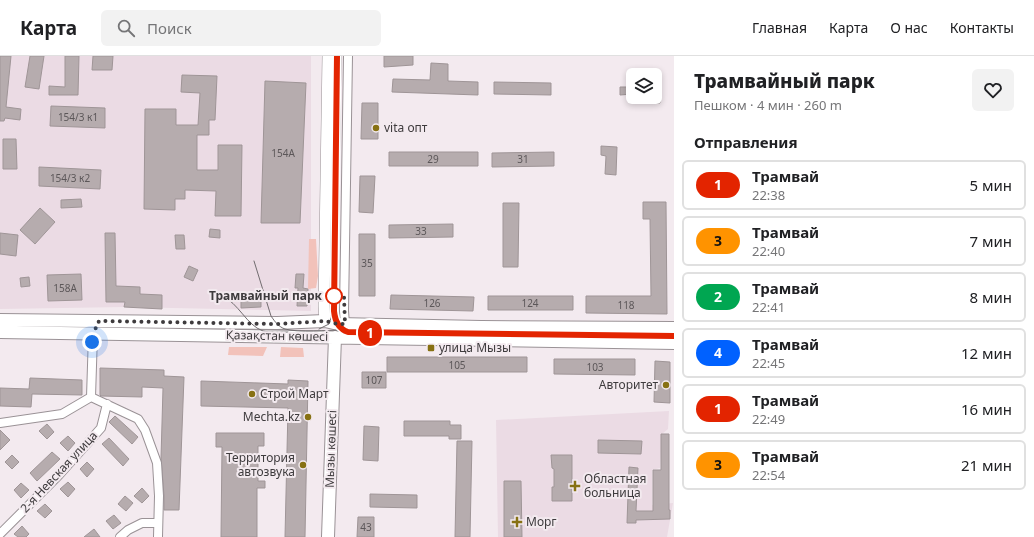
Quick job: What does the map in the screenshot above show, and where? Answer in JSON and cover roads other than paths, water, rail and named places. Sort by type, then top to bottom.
[{"type":"main road","points":[[328,56],[324,298],[325,321],[335,337]]},
{"type":"main road","name":"Қазақстан көшесі","points":[[0,320],[277,324],[325,321],[338,324],[481,334],[674,342]]},
{"type":"main road","points":[[93,334],[99,321]]},
{"type":"main road","points":[[207,336],[208,323]]},
{"type":"main road","name":"Қазақстан көшесі","points":[[0,332],[358,338],[481,334],[578,327],[674,328]]},
{"type":"main road","points":[[312,337],[327,347],[334,360]]},
{"type":"main road","name":"Мызы көшесі","points":[[328,537],[335,337]]},
{"type":"main road","points":[[334,360],[338,351],[358,338]]},
{"type":"street","points":[[345,324],[348,56]]},
{"type":"street","points":[[91,397],[93,334]]},
{"type":"street","points":[[91,397],[138,419],[145,430],[157,462],[159,496],[158,537]]},
{"type":"street","points":[[0,423],[62,414],[91,397]]},
{"type":"street","name":"2-я Невская улица","points":[[0,534],[59,475],[100,428],[107,404]]},
{"type":"street","points":[[120,537],[128,530],[142,523],[158,523]]},
{"type":"tram line","name":"1","points":[[337,56],[334,311],[335,319],[341,328],[347,332],[674,336]]},
{"type":"tram line","points":[[341,56],[337,311],[340,323],[350,330]]},
{"type":"tram line","points":[[254,261],[271,316],[281,327],[285,329],[306,331],[343,330],[674,334]]},
{"type":"tram line","points":[[222,296],[228,299],[257,328],[269,332],[288,332]]},
{"type":"tram line","points":[[319,329],[329,324],[334,308]]},
{"type":"place","name":"vita опт","points":[[376,128]]},
{"type":"place","name":"Трамвайный парк","points":[[334,296]]},
{"type":"place","name":"улица Мызы","points":[[431,348]]},
{"type":"place","name":"Авторитет","points":[[666,385]]},
{"type":"place","name":"Строй Март","points":[[252,394]]},
{"type":"place","name":"Mechta.kz","points":[[308,417]]},
{"type":"place","name":"Территория автозвука","points":[[303,465]]},
{"type":"place","name":"Областная больница","points":[[575,486]]},
{"type":"place","name":"Морг","points":[[517,522]]}]
